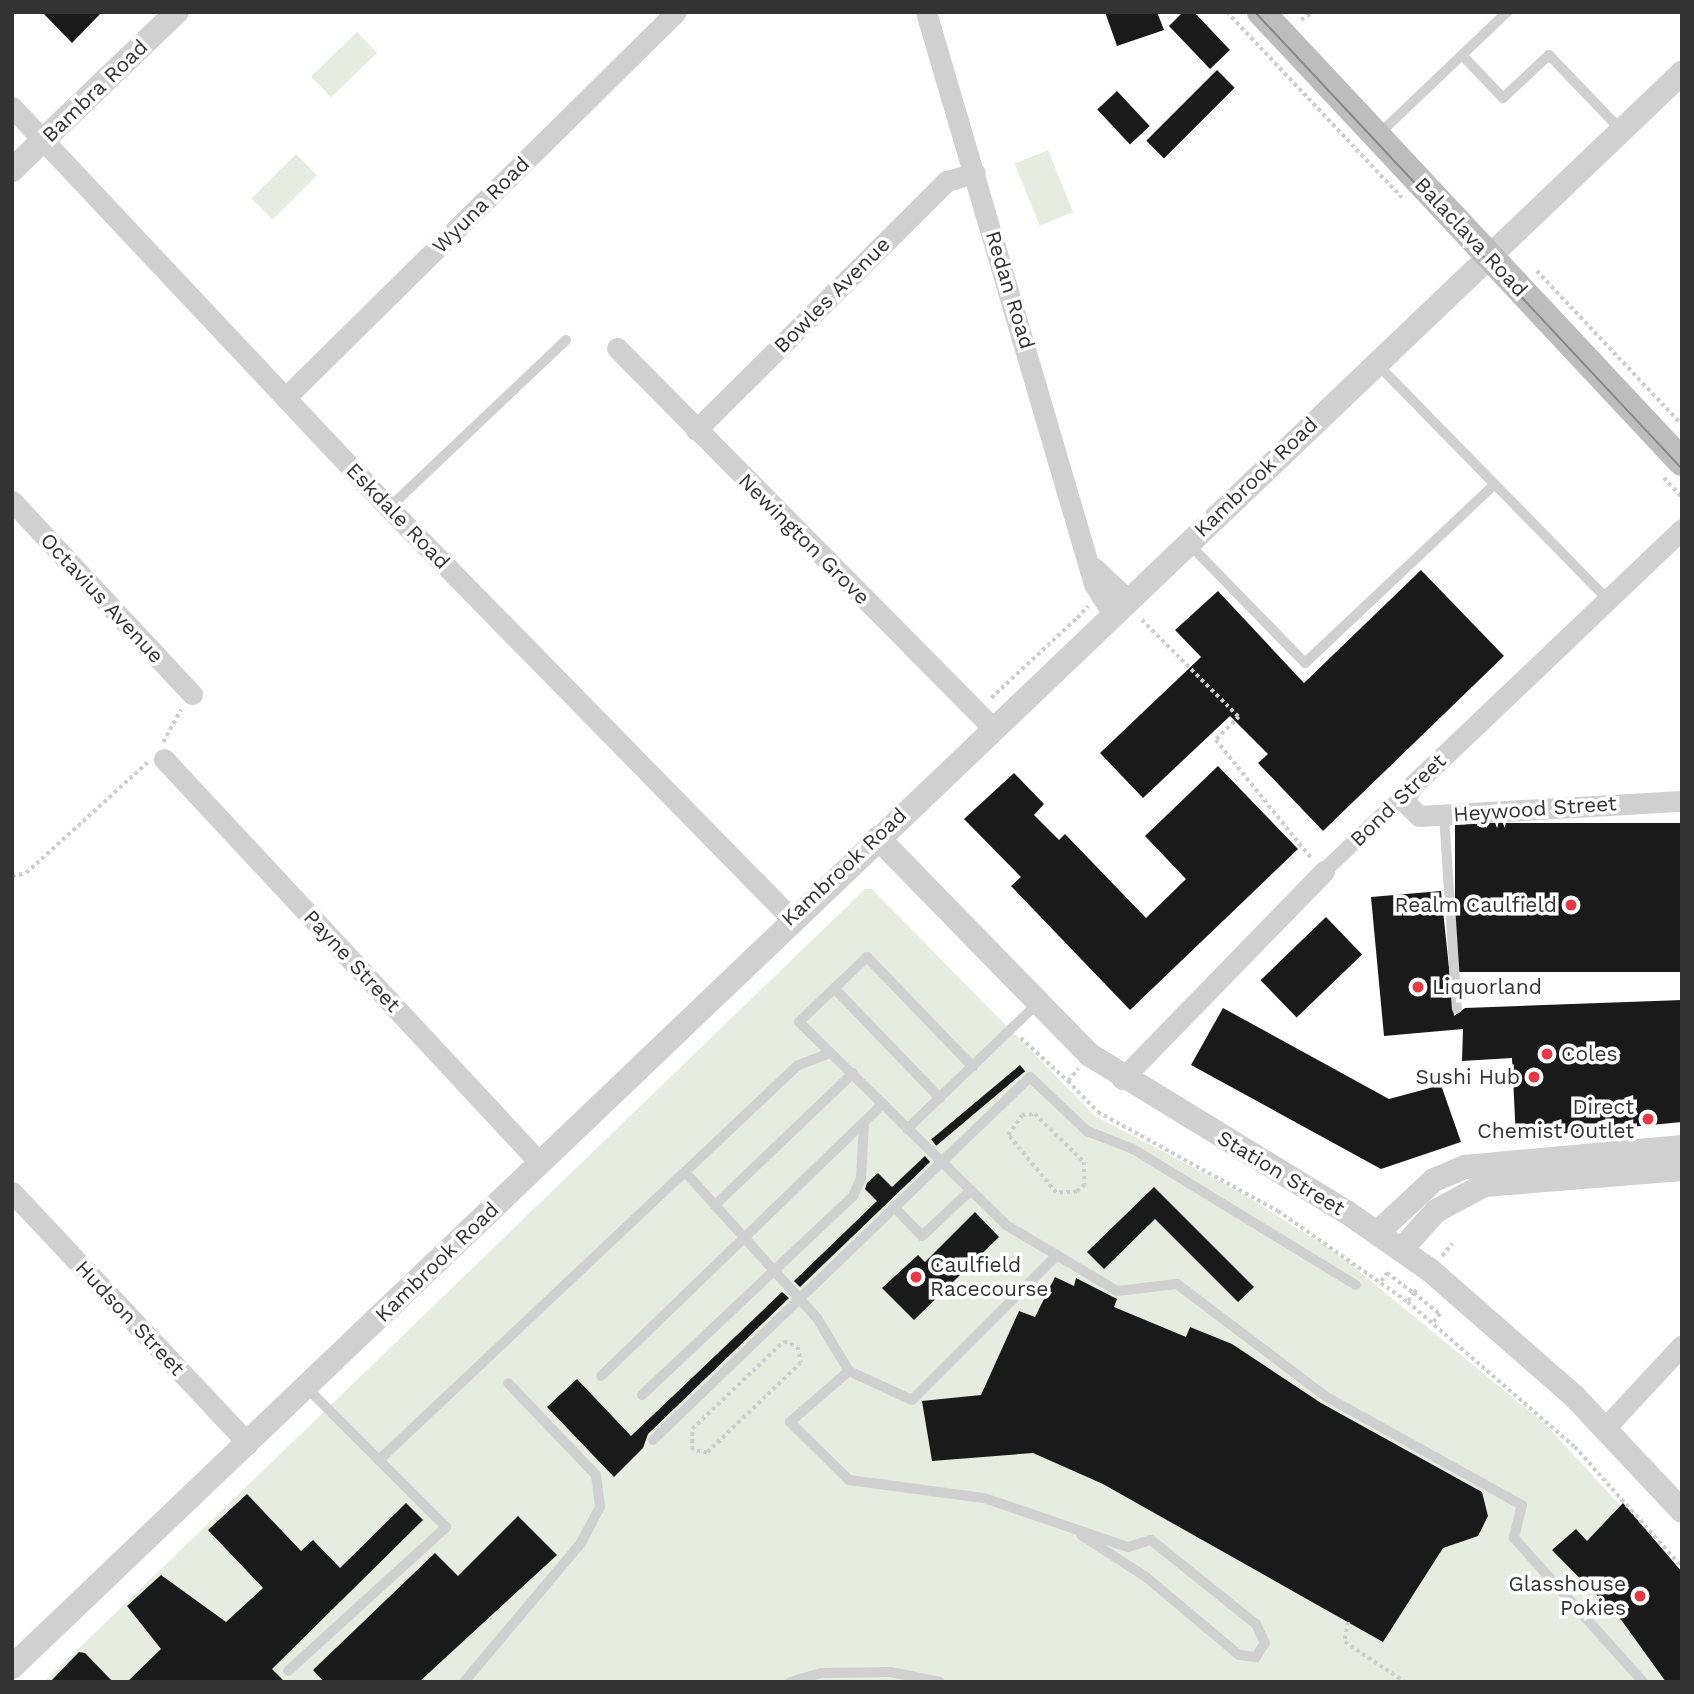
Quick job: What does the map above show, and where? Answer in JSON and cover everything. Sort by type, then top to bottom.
[{"type":"main road","name":"Balaclava Road","points":[[1277,15],[1377,136],[1682,462]]},
{"type":"street","name":"Bambra Road","points":[[12,170],[177,12]]},
{"type":"street","name":"Wyuna Road","points":[[285,398],[677,12]]},
{"type":"street","name":"Redan Road","points":[[926,12],[1094,568],[1099,596],[1128,612]]},
{"type":"street","name":"Kambrook Road","points":[[12,1667],[540,1163],[791,918],[878,838],[985,720],[1128,612],[1188,543],[1375,362],[1490,257],[1682,73]]},
{"type":"street","name":"Eskdale Road","points":[[12,107],[389,508],[791,918]]},
{"type":"street","name":"Bowles Avenue","points":[[696,430],[947,181],[975,173]]},
{"type":"street","name":"Newington Grove","points":[[617,348],[985,720]]},
{"type":"street","name":"Octavius Avenue","points":[[12,501],[192,694]]},
{"type":"street","name":"Bond Street","points":[[1122,1079],[1324,871],[1682,529]]},
{"type":"street","name":"Payne Street","points":[[164,759],[540,1163]]},
{"type":"street","name":"Heywood Street","points":[[1406,793],[1412,814],[1444,815],[1682,801]]},
{"type":"street","name":"Station Street","points":[[878,838],[1038,1003],[1122,1079],[1378,1232],[1503,1330],[1605,1428],[1682,1511]]},
{"type":"street","points":[[1378,1232],[1423,1189],[1465,1167],[1682,1147]]},
{"type":"street","points":[[1401,1250],[1436,1210],[1484,1185],[1682,1168]]},
{"type":"street","name":"Hudson Street","points":[[12,1192],[248,1443]]},
{"type":"street","points":[[1605,1428],[1682,1345]]},
{"type":"lane","points":[[1377,136],[1507,12]]},
{"type":"lane","points":[[1462,56],[1503,98],[1549,55],[1621,131]]},
{"type":"lane","points":[[389,508],[566,341]]},
{"type":"lane","points":[[1375,362],[1608,601]]},
{"type":"lane","points":[[1188,543],[1305,663],[1494,485]]},
{"type":"lane","points":[[1444,815],[1457,1009]]},
{"type":"lane","points":[[972,1067],[867,957],[799,1022],[1006,1225],[1117,1291],[1177,1284],[1325,1396],[1522,1504],[1514,1538],[1643,1682]]},
{"type":"lane","points":[[834,988],[940,1098]]},
{"type":"lane","points":[[907,1129],[1038,1003]]},
{"type":"lane","points":[[379,1460],[798,1065],[830,1053]]},
{"type":"lane","points":[[715,1205],[853,1073]]},
{"type":"lane","points":[[653,1440],[1030,1077],[1087,1131],[1133,1149],[1356,1285]]},
{"type":"lane","points":[[601,1376],[883,1104]]},
{"type":"lane","points":[[642,1395],[853,1196],[861,1178],[864,1123]]},
{"type":"lane","points":[[685,1172],[800,1298],[849,1371],[912,1400],[1057,1255]]},
{"type":"lane","points":[[894,1207],[922,1236],[971,1190]]},
{"type":"lane","points":[[849,1371],[790,1422],[849,1480],[984,1498],[1081,1535],[1129,1547],[1151,1540],[1256,1624],[1265,1643],[1256,1657],[1239,1656],[1146,1577],[1081,1535]]},
{"type":"lane","points":[[464,1682],[581,1543],[600,1507],[596,1475],[508,1383]]},
{"type":"lane","points":[[288,1671],[446,1527],[306,1387]]},
{"type":"lane","points":[[790,1682],[822,1673],[891,1672],[940,1682]]},
{"type":"path","points":[[1227,12],[1407,204]]},
{"type":"path","points":[[1277,15],[1303,22],[1312,12]]},
{"type":"path","points":[[1533,267],[1682,425]]},
{"type":"path","points":[[1128,612],[1239,717],[1216,740],[1324,871]]},
{"type":"path","points":[[985,720],[1077,618]]},
{"type":"path","points":[[12,876],[26,873],[141,764],[164,759],[163,735],[192,694]]},
{"type":"path","points":[[1068,1081],[1098,1112],[1278,1212],[1434,1322],[1575,1447],[1682,1567]]},
{"type":"path","points":[[1035,1114],[1062,1140],[1084,1162],[1086,1175],[1085,1185],[1065,1195],[1056,1193],[1008,1135],[1022,1115],[1035,1114]]},
{"type":"path","points":[[1407,1301],[1414,1293],[1440,1314],[1434,1322]]},
{"type":"path","points":[[784,1341],[798,1347],[801,1363],[707,1453],[692,1450],[692,1429],[784,1341]]},
{"type":"path","points":[[1348,1622],[1345,1642],[1405,1682]]},
{"type":"shaded area","points":[[357,32],[377,53],[331,97],[311,76]]},
{"type":"shaded area","points":[[1048,150],[1073,212],[1040,226],[1015,163]]},
{"type":"shaded area","points":[[296,154],[317,175],[273,220],[251,199]]},
{"type":"shaded area","name":"Caulfield Racecourse","points":[[865,889],[872,889],[1095,1116],[1240,1192],[1338,1254],[1545,1424],[1682,1572],[1682,1682],[44,1682]]},
{"type":"building","points":[[42,12],[102,12],[72,43]]},
{"type":"building","points":[[1105,12],[1157,12],[1164,30],[1117,46]]},
{"type":"building","points":[[1183,12],[1194,12],[1230,50],[1210,69],[1169,26]]},
{"type":"building","points":[[1217,70],[1235,88],[1164,158],[1146,141]]},
{"type":"building","points":[[1117,91],[1150,126],[1130,145],[1097,109]]},
{"type":"building","points":[[1421,570],[1504,656],[1323,831],[1258,763],[1268,754],[1230,716],[1143,798],[1100,753],[1201,657],[1175,630],[1218,591],[1304,683]]},
{"type":"building","points":[[1218,766],[1298,849],[1130,1010],[1011,886],[1021,877],[964,819],[1014,773],[1044,804],[1034,815],[1059,840],[1065,834],[1146,918],[1186,879],[1145,836]]},
{"type":"building","name":"Realm Caulfield","points":[[1455,823],[1682,823],[1682,972],[1455,972]]},
{"type":"building","points":[[1441,891],[1454,1016],[1465,1008],[1682,1000],[1682,1122],[1516,1138],[1512,1058],[1462,1061],[1463,1029],[1384,1036],[1371,897]]},
{"type":"building","points":[[1326,917],[1362,954],[1297,1018],[1261,980]]},
{"type":"building","points":[[1223,1008],[1389,1099],[1441,1085],[1461,1142],[1381,1169],[1191,1065]]},
{"type":"building","points":[[1020,1065],[1025,1071],[936,1146],[931,1140]]},
{"type":"building","points":[[925,1156],[930,1162],[800,1287],[794,1281],[877,1201],[865,1189],[867,1183],[878,1173],[892,1187]]},
{"type":"building","points":[[1154,1187],[1254,1287],[1238,1302],[1155,1219],[1104,1269],[1087,1252]]},
{"type":"building","points":[[975,1212],[999,1237],[914,1320],[882,1288],[918,1255],[925,1262]]},
{"type":"building","points":[[1055,1277],[1074,1286],[1076,1278],[1117,1299],[1114,1307],[1186,1337],[1190,1327],[1232,1344],[1321,1403],[1482,1492],[1488,1516],[1478,1536],[1443,1548],[1383,1642],[1103,1484],[1033,1453],[932,1461],[922,1401],[981,1395],[1019,1311],[1035,1317]]},
{"type":"building","points":[[782,1292],[789,1298],[648,1434],[643,1448],[614,1477],[547,1407],[577,1379],[631,1436]]},
{"type":"building","points":[[247,1494],[301,1551],[313,1540],[340,1568],[406,1503],[423,1520],[272,1669],[285,1682],[127,1682],[161,1649],[127,1606],[161,1575],[226,1622],[263,1588],[208,1530]]},
{"type":"building","name":"Glasshouse Pokies","points":[[1623,1503],[1682,1572],[1682,1682],[1666,1682],[1622,1621],[1552,1550],[1576,1529],[1587,1541]]},
{"type":"building","points":[[518,1516],[557,1555],[419,1682],[324,1682],[313,1670],[435,1553],[458,1576]]},
{"type":"building","points":[[79,1652],[85,1653],[113,1682],[50,1682]]},
{"type":"tram line","points":[[1255,12],[1682,469]]},
{"type":"place","name":"Realm Caulfield","points":[[1571,905]]},
{"type":"place","name":"Liquorland","points":[[1418,987]]},
{"type":"place","name":"Coles","points":[[1547,1054]]},
{"type":"place","name":"Sushi Hub","points":[[1534,1077]]},
{"type":"place","name":"Direct Chemist Outlet","points":[[1648,1119]]},
{"type":"place","name":"Caulfield Racecourse","points":[[916,1277]]},
{"type":"place","name":"Glasshouse Pokies","points":[[1640,1596]]}]
